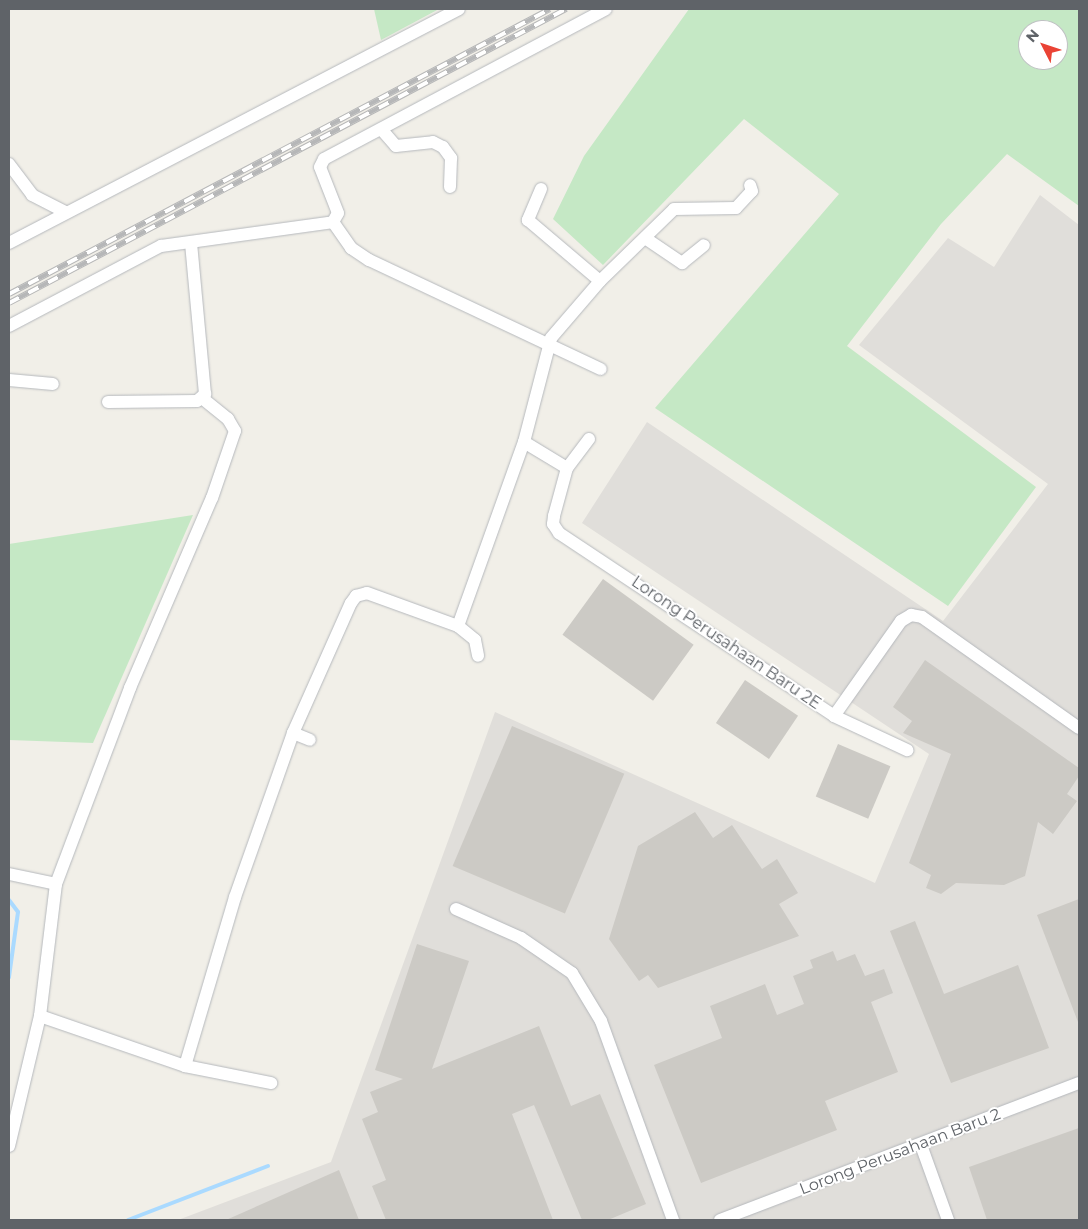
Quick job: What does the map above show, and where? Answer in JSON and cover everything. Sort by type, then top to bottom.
[{"type":"street","points":[[9,243],[65,212],[459,9]]},
{"type":"street","points":[[333,222],[338,213],[321,162],[606,9]]},
{"type":"street","points":[[382,130],[396,146],[433,142],[443,147],[451,158],[450,187]]},
{"type":"street","points":[[9,164],[32,195],[65,212]]},
{"type":"street","points":[[458,626],[524,442],[548,344],[600,281],[674,209],[736,208],[752,191],[750,185]]},
{"type":"street","points":[[540,189],[528,220],[600,281]]},
{"type":"street","points":[[9,326],[146,252],[161,246],[192,244],[333,222]]},
{"type":"street","points":[[333,222],[351,248],[369,260],[601,369]]},
{"type":"street","points":[[645,238],[682,263],[704,245]]},
{"type":"street","points":[[108,402],[197,401],[202,398],[205,386],[192,244]]},
{"type":"street","points":[[9,380],[53,384]]},
{"type":"street","points":[[9,1146],[40,1016],[56,884],[123,706],[212,498],[235,431],[228,419],[202,398]]},
{"type":"street","points":[[524,442],[567,468],[589,439]]},
{"type":"street","name":"Lorong Perusahaan Baru 2E","points":[[567,468],[553,524],[559,533],[834,716],[907,750]]},
{"type":"street","points":[[185,1066],[235,897],[293,733],[356,596],[367,593],[458,626],[475,640],[478,656]]},
{"type":"street","points":[[834,716],[901,621],[911,615],[922,617],[1079,728]]},
{"type":"street","points":[[293,733],[310,740]]},
{"type":"street","points":[[9,874],[56,884]]},
{"type":"street","points":[[456,909],[521,938],[572,973],[601,1021],[673,1220]]},
{"type":"street","points":[[40,1016],[185,1066],[271,1083]]},
{"type":"street","name":"Lorong Perusahaan Baru 2","points":[[720,1220],[921,1145],[1079,1083]]},
{"type":"street","points":[[921,1145],[948,1220]]},
{"type":"shaded area","points":[[1040,195],[1079,225],[1079,1220],[178,1220],[331,1162],[495,712],[875,883],[929,754],[582,523],[647,422],[943,621],[1048,484],[859,345],[948,238],[994,267]]},
{"type":"green space","points":[[374,9],[439,9],[381,40]]},
{"type":"green space","points":[[689,9],[1079,9],[1079,206],[1007,154],[941,224],[847,346],[1036,487],[948,606],[655,408],[839,194],[744,119],[603,265],[553,219],[584,156]]},
{"type":"green space","points":[[193,515],[93,743],[9,740],[9,544]]},
{"type":"building","points":[[603,579],[694,645],[653,701],[562,635]]},
{"type":"building","points":[[925,660],[1079,768],[1079,776],[1067,794],[1077,801],[1053,834],[1038,822],[1025,876],[1004,885],[956,883],[941,894],[926,888],[931,875],[909,863],[951,754],[903,733],[912,721],[893,707]]},
{"type":"building","points":[[745,680],[798,716],[769,759],[716,723]]},
{"type":"building","points":[[512,726],[624,774],[565,914],[453,866]]},
{"type":"building","points":[[838,744],[890,766],[868,819],[816,796]]},
{"type":"building","points":[[695,812],[713,838],[732,825],[762,869],[777,859],[798,893],[779,904],[799,936],[658,988],[648,975],[639,981],[609,939],[638,846]]},
{"type":"building","points":[[1079,899],[1079,1022],[1078,1022],[1037,915]]},
{"type":"building","points":[[915,921],[944,994],[1018,965],[1049,1048],[951,1083],[890,931]]},
{"type":"building","points":[[417,944],[469,961],[432,1069],[539,1026],[571,1106],[600,1094],[646,1204],[608,1220],[582,1220],[534,1105],[512,1114],[553,1220],[386,1220],[372,1186],[386,1180],[362,1119],[378,1112],[370,1092],[403,1079],[375,1070]]},
{"type":"building","points":[[833,951],[837,961],[855,954],[865,976],[884,969],[893,993],[871,1002],[898,1072],[825,1101],[837,1130],[701,1183],[654,1065],[722,1038],[710,1006],[765,984],[777,1015],[804,1004],[793,976],[813,968],[810,960]]},
{"type":"building","points":[[1079,1128],[1079,1220],[987,1220],[969,1167]]},
{"type":"building","points":[[339,1170],[359,1220],[226,1220]]},
{"type":"waterway","points":[[9,900],[18,912],[9,977]]},
{"type":"waterway","points":[[128,1220],[268,1166]]},
{"type":"railway","points":[[9,294],[550,9]]},
{"type":"railway","points":[[9,303],[566,9]]}]
